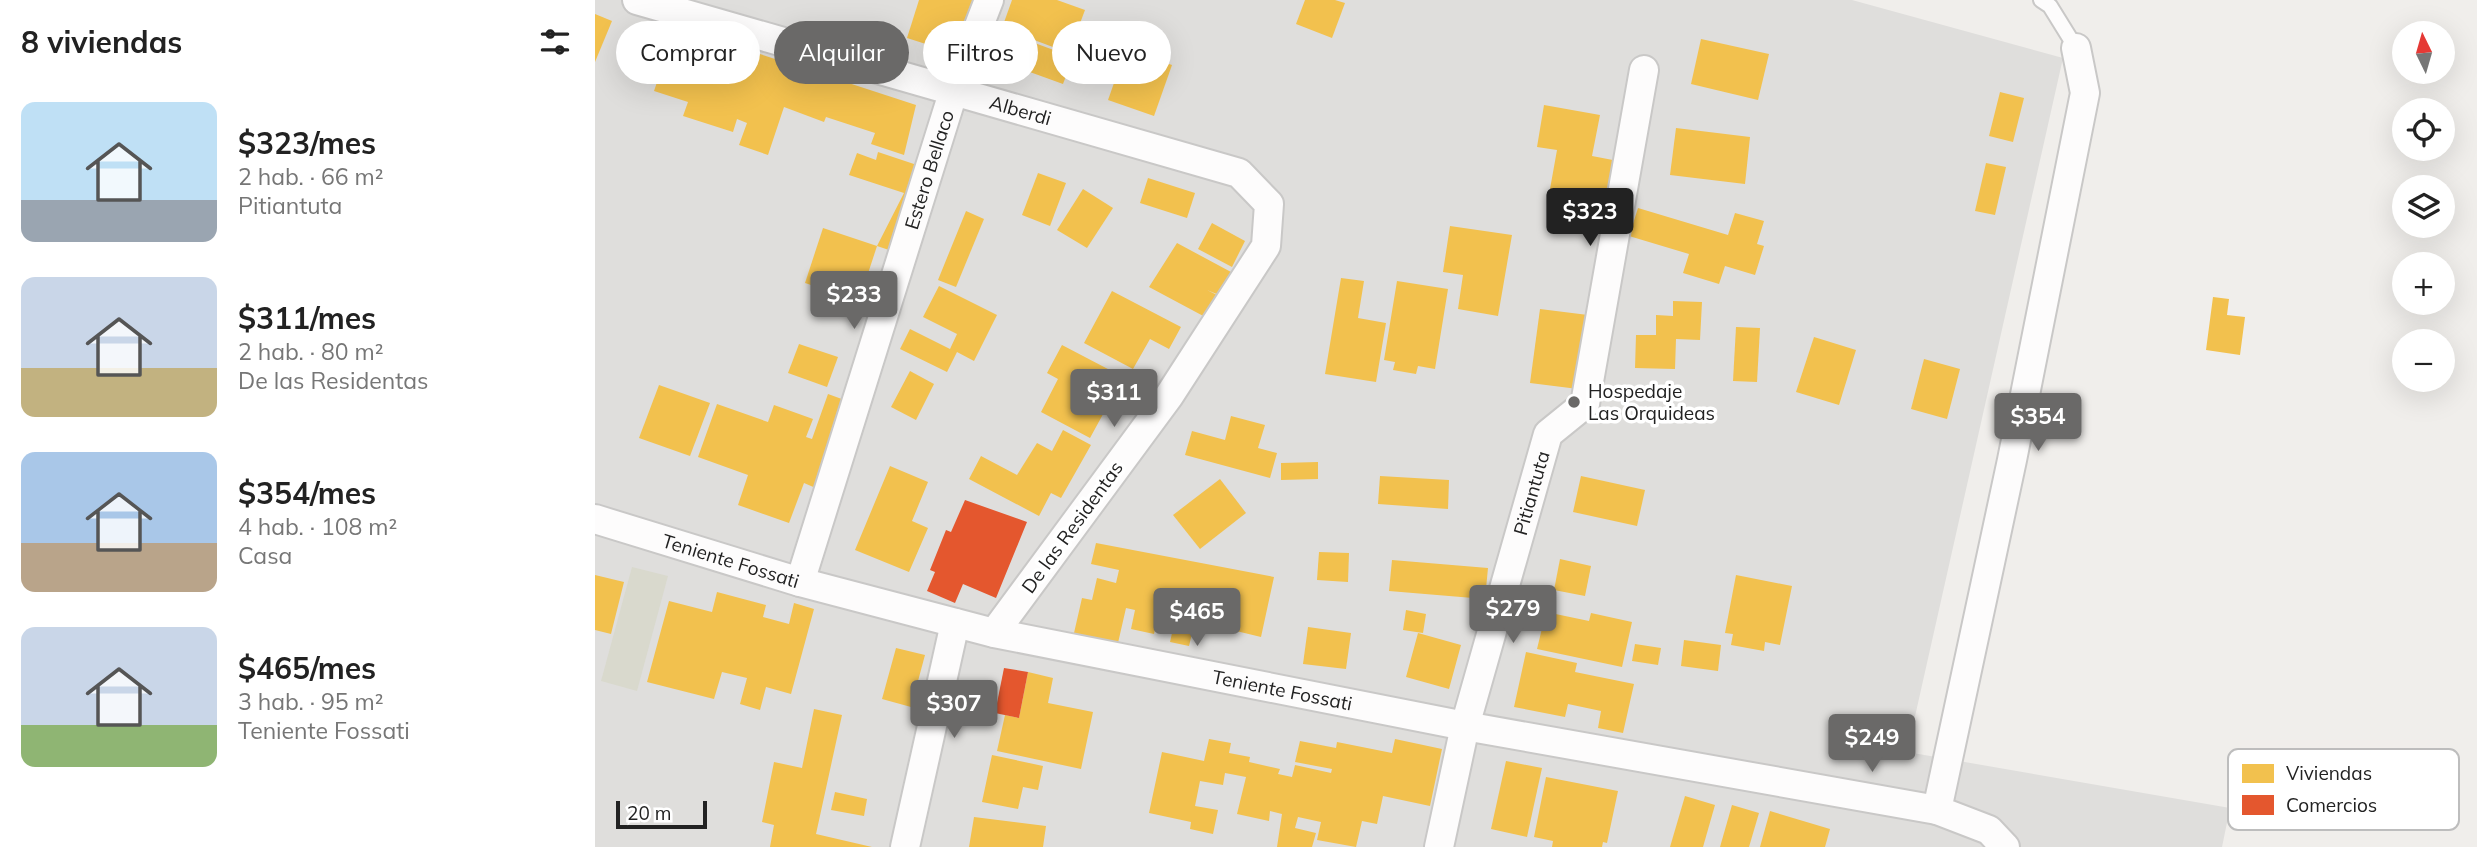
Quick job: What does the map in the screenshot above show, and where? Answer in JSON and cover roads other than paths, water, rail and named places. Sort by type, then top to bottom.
[{"type":"street","name":"Alberdi","points":[[637,0],[953,93],[1239,173],[1269,204],[1266,246]]},
{"type":"street","name":"Estero Bellaco","points":[[800,582],[953,93],[989,0]]},
{"type":"street","points":[[1937,810],[2012,460],[2085,93],[2076,48]]},
{"type":"street","name":"Pitiantuta","points":[[1439,847],[1465,726],[1548,434],[1585,404],[1644,70]]},
{"type":"street","name":"De las Residentas","points":[[994,633],[1169,396],[1266,246]]},
{"type":"street","name":"Teniente Fossati","points":[[595,519],[800,582],[994,633],[1465,726],[1937,810],[1989,830],[2005,847]]},
{"type":"street","points":[[905,847],[954,622]]},
{"type":"lane","points":[[2041,0],[2050,6],[2076,48]]},
{"type":"place","name":"Hospedaje Las Orquideas","points":[[1574,402]]}]
